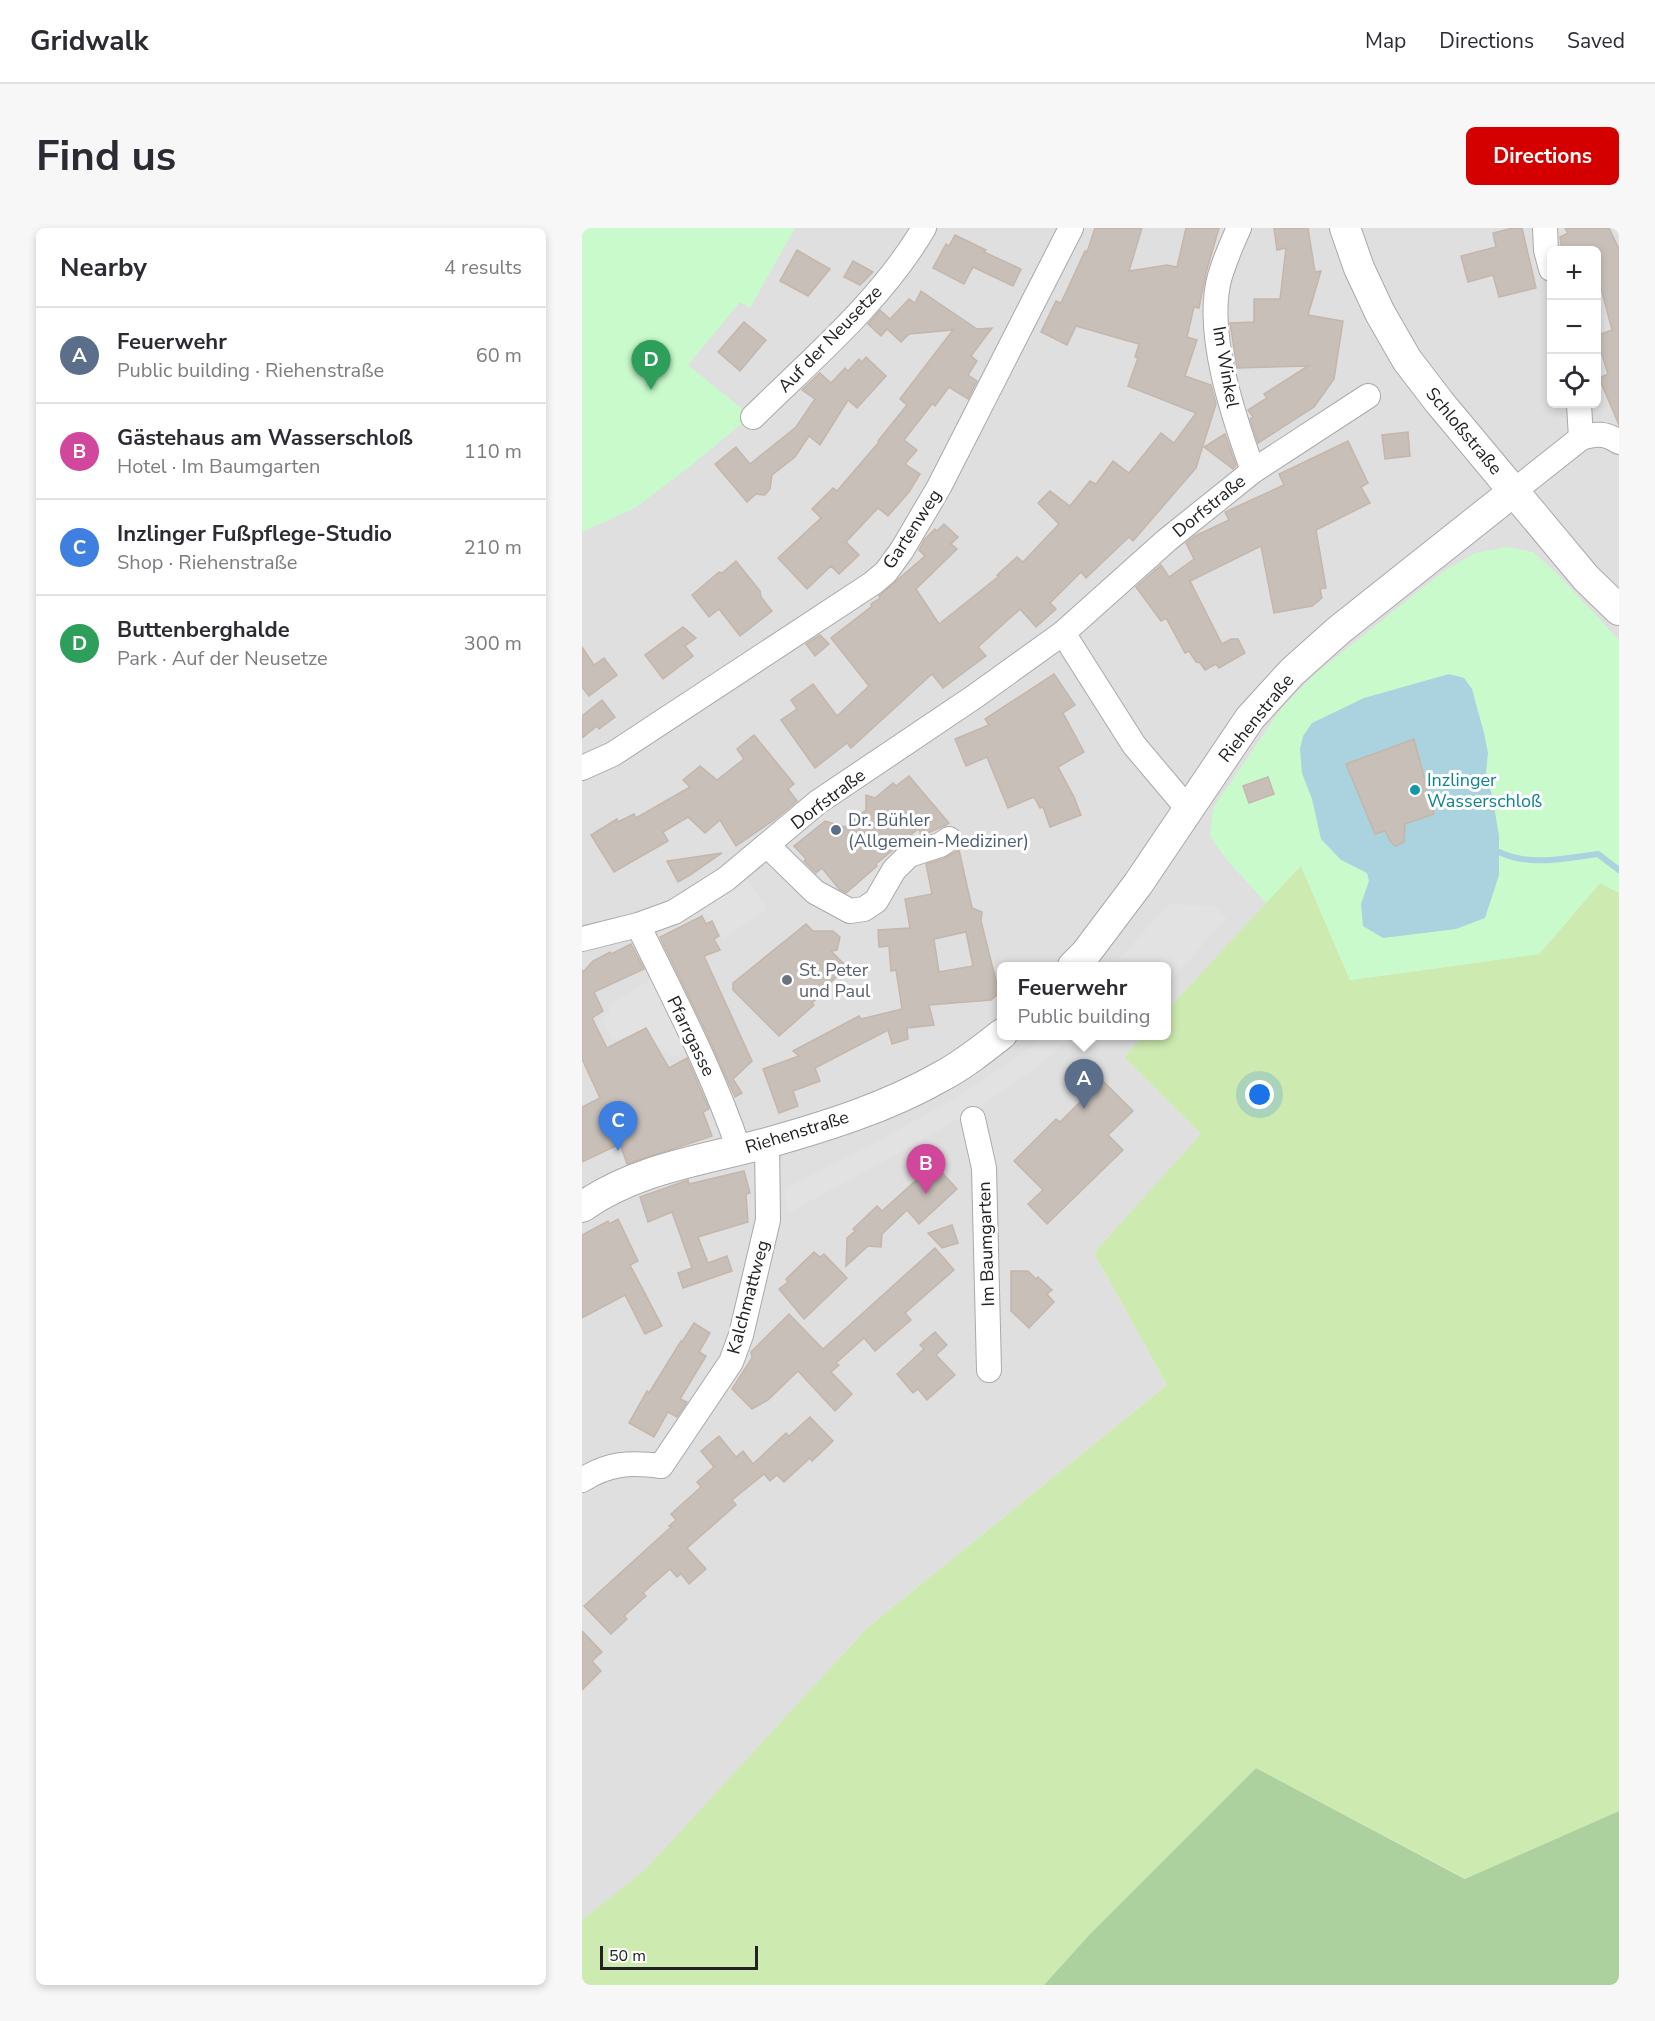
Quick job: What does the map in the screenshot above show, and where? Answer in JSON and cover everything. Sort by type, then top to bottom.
[{"type":"street","name":"Auf der Neusetze","points":[[753,417],[847,326],[879,289],[924,228]]},
{"type":"street","name":"Gartenweg","points":[[582,768],[613,754],[873,583],[886,572],[939,488],[1071,228]]},
{"type":"street","name":"Im Winkel","points":[[1239,228],[1220,278],[1216,309],[1218,346],[1239,431],[1253,471]]},
{"type":"street","name":"Schloßstraße","points":[[1345,228],[1359,268],[1380,313],[1407,360],[1586,578],[1619,610]]},
{"type":"street","points":[[1545,228],[1547,254]]},
{"type":"street","name":"Dorfstraße","points":[[582,939],[638,925],[674,912],[726,879],[818,802],[974,697],[1063,633],[1167,540],[1253,471],[1368,396]]},
{"type":"street","points":[[1579,408],[1581,438]]},
{"type":"street","points":[[1514,491],[1581,438],[1594,433],[1610,436],[1619,442]]},
{"type":"street","name":"Riehenstraße","points":[[1077,962],[1138,884],[1250,718],[1292,672],[1339,630],[1514,491]]},
{"type":"street","points":[[1063,633],[1134,745],[1188,809]]},
{"type":"street","points":[[768,846],[815,892],[850,911],[864,909],[876,901],[894,870],[909,855],[940,845],[949,839]]},
{"type":"street","name":"Pfarrgasse","points":[[638,925],[726,1111],[753,1146]]},
{"type":"street","name":"Riehenstraße","points":[[582,1207],[656,1170],[753,1146],[845,1119],[900,1097],[943,1076],[997,1038]]},
{"type":"street","name":"Im Baumgarten","points":[[973,1119],[984,1168],[990,1370]]},
{"type":"street","name":"Kalchmattweg","points":[[582,1480],[598,1470],[636,1462],[661,1466],[731,1362],[741,1335],[768,1220],[753,1146]]},
{"type":"shaded area","points":[[703,228],[1619,228],[1619,893],[1600,883],[1301,866],[1171,1006],[1171,962],[997,962],[997,1040],[1139,1040],[1124,1057],[1202,1135],[1094,1253],[1167,1385],[867,1628],[645,1871],[582,1920],[582,400]]},
{"type":"shaded area","points":[[875,868],[885,886],[850,911],[844,895]]},
{"type":"shaded area","points":[[747,879],[767,910],[723,939],[705,909]]},
{"type":"shaded area","points":[[1169,904],[1214,906],[1227,918],[1171,981],[1171,962],[1116,962]]},
{"type":"shaded area","points":[[655,978],[690,1050],[673,1057],[657,1048],[646,1028],[613,1041],[602,1019],[610,1012],[607,1005]]},
{"type":"shaded area","points":[[1038,1040],[1069,1040],[1033,1070],[974,1110],[788,1213],[784,1189],[871,1145],[964,1093]]},
{"type":"green space","points":[[582,228],[795,228],[750,308],[740,302],[688,365],[751,416],[635,508],[582,532]]},
{"type":"green space","points":[[1507,547],[1533,552],[1619,640],[1619,893],[1600,883],[1539,954],[1350,980],[1301,866],[1266,903],[1226,859],[1210,836],[1213,808],[1281,709],[1316,673],[1444,571],[1475,553]]},
{"type":"green space","points":[[1301,865],[1350,980],[1539,954],[1600,883],[1619,893],[1619,1811],[1466,1879],[1256,1768],[1089,1935],[1044,1985],[582,1985],[582,1920],[645,1870],[867,1628],[1167,1385],[1094,1253],[1201,1134],[1124,1057],[1139,1040],[1171,1040],[1171,1006]]},
{"type":"green space","points":[[1256,1768],[1465,1879],[1619,1811],[1619,1985],[1044,1985],[1089,1935]]},
{"type":"water","points":[[1449,674],[1464,678],[1472,689],[1488,753],[1486,772],[1499,836],[1499,875],[1485,918],[1456,929],[1383,938],[1363,926],[1361,904],[1369,881],[1367,873],[1341,860],[1321,839],[1312,799],[1302,773],[1300,749],[1303,736],[1312,723],[1364,698]],"holes":[[[1414,739],[1405,838],[1402,843],[1395,845],[1388,838],[1393,828],[1375,834],[1346,764]]]},
{"type":"building","points":[[1095,228],[1142,228],[1129,271],[1167,265],[1177,267],[1186,228],[1219,228],[1199,308],[1194,307],[1187,337],[1197,340],[1185,376],[1211,385],[1216,404],[1196,468],[1133,541],[1129,537],[1086,578],[1081,572],[1050,603],[1056,609],[1036,627],[1020,609],[978,647],[986,656],[943,688],[932,674],[851,748],[847,743],[815,768],[781,720],[797,709],[791,700],[813,684],[837,716],[869,686],[831,638],[872,606],[871,604],[880,598],[879,596],[925,556],[919,550],[924,540],[935,529],[937,531],[944,524],[958,537],[951,544],[957,549],[916,589],[939,624],[999,576],[997,575],[1017,557],[1023,562],[1059,524],[1038,503],[1050,491],[1070,506],[1090,481],[1096,484],[1113,461],[1129,473],[1161,433],[1174,443],[1196,413],[1128,386],[1138,358],[1135,357],[1139,344],[1076,326],[1067,345],[1041,332],[1056,301],[1061,303],[1085,251],[1087,252]]},
{"type":"building","points":[[1274,228],[1308,228],[1315,272],[1321,271],[1308,315],[1343,321],[1334,379],[1314,407],[1258,443],[1250,419],[1253,417],[1248,410],[1267,398],[1264,394],[1308,366],[1237,368],[1230,323],[1254,322],[1254,299],[1280,299],[1286,248],[1277,250]]},
{"type":"building","points":[[1522,228],[1536,288],[1499,297],[1493,275],[1468,282],[1461,256],[1496,247],[1493,233]]},
{"type":"building","points":[[1565,228],[1609,228],[1619,249],[1619,425],[1601,383],[1601,377],[1608,374],[1601,352],[1601,334],[1612,330],[1601,288],[1601,246],[1561,246],[1560,237],[1568,233]]},
{"type":"building","points":[[955,235],[986,250],[984,252],[1021,269],[1013,286],[973,267],[964,284],[933,268],[946,244],[949,246]]},
{"type":"building","points":[[797,250],[830,269],[808,296],[780,281]]},
{"type":"building","points":[[853,261],[873,272],[860,285],[844,277]]},
{"type":"building","points":[[921,291],[977,329],[992,328],[971,356],[977,361],[968,375],[977,381],[968,399],[949,387],[935,406],[932,404],[904,440],[917,450],[905,464],[920,474],[909,492],[888,516],[878,508],[846,542],[859,555],[839,574],[831,566],[807,589],[778,558],[821,518],[812,509],[833,488],[837,491],[879,442],[907,405],[900,399],[953,330],[909,334],[901,342],[887,329],[881,336],[868,324],[880,310],[890,319],[909,299],[915,303]]},
{"type":"building","points":[[744,322],[766,340],[740,371],[718,352]]},
{"type":"building","points":[[866,357],[886,376],[857,408],[848,400],[820,445],[809,436],[795,457],[772,475],[770,489],[765,495],[756,494],[747,502],[715,464],[736,447],[750,464],[796,427],[815,399],[802,390],[820,373],[831,383],[845,368],[848,371],[859,359],[862,362]]},
{"type":"building","points":[[1408,432],[1410,456],[1385,459],[1382,435]]},
{"type":"building","points":[[1225,434],[1236,465],[1233,469],[1204,447]]},
{"type":"building","points":[[1348,441],[1368,483],[1361,487],[1370,503],[1316,530],[1326,588],[1320,589],[1322,598],[1312,606],[1274,613],[1261,546],[1190,581],[1222,644],[1231,639],[1238,639],[1245,653],[1219,668],[1216,664],[1205,670],[1189,651],[1185,653],[1166,618],[1161,621],[1136,587],[1161,565],[1169,577],[1194,559],[1186,543],[1195,536],[1229,520],[1225,512],[1284,485],[1279,474]]},
{"type":"building","points":[[736,561],[760,591],[761,597],[772,611],[740,636],[719,609],[709,617],[692,595]]},
{"type":"building","points":[[683,627],[696,638],[685,646],[693,656],[663,679],[645,655]]},
{"type":"building","points":[[820,635],[829,644],[815,656],[806,644]]},
{"type":"building","points":[[582,647],[594,665],[604,658],[617,675],[589,696],[582,687]]},
{"type":"building","points":[[1054,674],[1075,705],[1063,713],[1084,752],[1058,767],[1081,815],[1050,827],[1043,807],[1040,808],[1034,797],[1008,808],[987,757],[966,766],[955,739],[989,725],[985,719]]},
{"type":"building","points":[[602,700],[615,717],[599,729],[597,726],[582,738],[582,716]]},
{"type":"building","points":[[754,735],[794,784],[788,789],[797,801],[736,846],[720,820],[705,833],[688,817],[663,832],[668,841],[614,872],[591,835],[617,819],[618,822],[634,814],[636,818],[690,787],[683,780],[700,766],[717,780],[744,759],[737,749]]},
{"type":"building","name":"Inzlinger Wasserschloß","points":[[1414,739],[1434,814],[1405,824],[1404,842],[1395,846],[1385,831],[1375,834],[1346,764]]},
{"type":"building","points":[[909,776],[949,823],[921,836],[919,828],[846,893],[839,889],[822,868],[816,873],[804,861],[806,859],[794,846],[825,821],[845,827],[866,810],[866,795],[875,798],[893,783],[896,786]]},
{"type":"building","points":[[1268,777],[1274,794],[1249,803],[1243,786]]},
{"type":"building","points":[[959,850],[972,908],[982,912],[981,921],[997,985],[997,995],[991,1000],[929,1005],[934,1025],[907,1028],[908,1039],[892,1044],[888,1030],[815,1068],[820,1081],[793,1091],[798,1106],[779,1113],[763,1069],[799,1056],[793,1051],[859,1016],[861,1019],[902,1009],[896,970],[891,971],[889,946],[879,947],[878,930],[910,928],[905,899],[932,894],[926,864],[945,858]],"holes":[[[966,932],[973,966],[939,972],[934,939]]]},
{"type":"building","points":[[722,853],[678,882],[667,861]]},
{"type":"building","points":[[702,916],[706,924],[712,921],[719,936],[714,939],[720,950],[704,956],[752,1061],[733,1079],[742,1093],[735,1097],[660,937]]},
{"type":"building","name":"St. Peter und Paul","points":[[806,924],[813,931],[833,931],[840,937],[837,950],[831,951],[847,967],[812,1003],[814,1005],[779,1036],[733,990],[733,983]]},
{"type":"building","points":[[631,944],[644,969],[594,992],[603,1011],[592,1018],[607,1048],[646,1028],[669,1068],[687,1058],[709,1109],[703,1112],[712,1136],[627,1164],[620,1144],[582,1162],[582,1107],[600,1098],[582,1059],[582,970],[583,972],[593,961]]},
{"type":"building","points":[[1102,1080],[1133,1111],[1108,1135],[1123,1150],[1047,1224],[1028,1204],[1043,1190],[1014,1161],[1056,1119],[1060,1122]]},
{"type":"building","points":[[934,1164],[957,1189],[919,1224],[907,1210],[882,1234],[881,1247],[868,1246],[846,1266],[847,1238],[855,1231],[853,1229],[877,1206],[882,1211]]},
{"type":"building","points":[[744,1171],[750,1193],[746,1194],[748,1222],[698,1237],[708,1263],[727,1256],[732,1271],[683,1288],[678,1273],[692,1268],[672,1212],[648,1222],[640,1197],[688,1180],[689,1184]]},
{"type":"building","points":[[618,1219],[638,1261],[630,1265],[662,1326],[645,1334],[625,1295],[582,1318],[582,1235],[608,1221],[609,1224]]},
{"type":"building","points":[[952,1225],[958,1243],[942,1248],[928,1233]]},
{"type":"building","points":[[935,1248],[954,1270],[905,1313],[911,1320],[875,1351],[864,1338],[836,1363],[839,1365],[831,1372],[852,1394],[835,1411],[798,1371],[768,1400],[752,1409],[732,1389],[752,1358],[751,1352],[789,1314],[823,1349]]},
{"type":"building","points":[[814,1252],[820,1257],[824,1254],[847,1278],[804,1319],[779,1289]]},
{"type":"building","points":[[1011,1271],[1028,1271],[1052,1290],[1047,1294],[1054,1302],[1029,1328],[1011,1311]]},
{"type":"building","points":[[694,1323],[710,1333],[699,1352],[706,1356],[680,1399],[687,1402],[677,1417],[668,1412],[654,1437],[629,1423],[647,1391],[649,1393]]},
{"type":"building","points":[[935,1332],[947,1345],[936,1355],[955,1375],[927,1400],[918,1389],[913,1393],[897,1374],[924,1349],[920,1345]]},
{"type":"building","points":[[810,1417],[833,1441],[812,1461],[810,1458],[784,1482],[777,1475],[770,1481],[764,1474],[732,1500],[736,1505],[687,1548],[706,1569],[689,1584],[681,1574],[677,1577],[670,1569],[643,1593],[646,1596],[624,1616],[627,1619],[611,1634],[584,1606],[671,1527],[669,1526],[676,1520],[671,1514],[701,1487],[697,1482],[714,1467],[701,1451],[719,1436],[736,1457],[743,1451],[753,1464],[786,1433],[789,1436]]},
{"type":"building","points":[[582,1631],[602,1652],[592,1661],[601,1671],[582,1690]]},
{"type":"waterway","points":[[1499,852],[1511,857],[1535,860],[1598,854],[1619,870]]},
{"type":"place","name":"Buttenberghalde","points":[[651,390]]},
{"type":"place","name":"Inzlinger Wasserschloß","points":[[1415,790]]},
{"type":"place","name":"Dr. Bühler (Allgemein-Mediziner)","points":[[836,830]]},
{"type":"place","name":"St. Peter und Paul","points":[[787,980]]},
{"type":"place","name":"Feuerwehr","points":[[1084,1109]]},
{"type":"place","name":"Inzlinger Fußpflege-Studio","points":[[618,1151]]},
{"type":"place","name":"Gästehaus am Wasserschloß","points":[[926,1194]]}]
